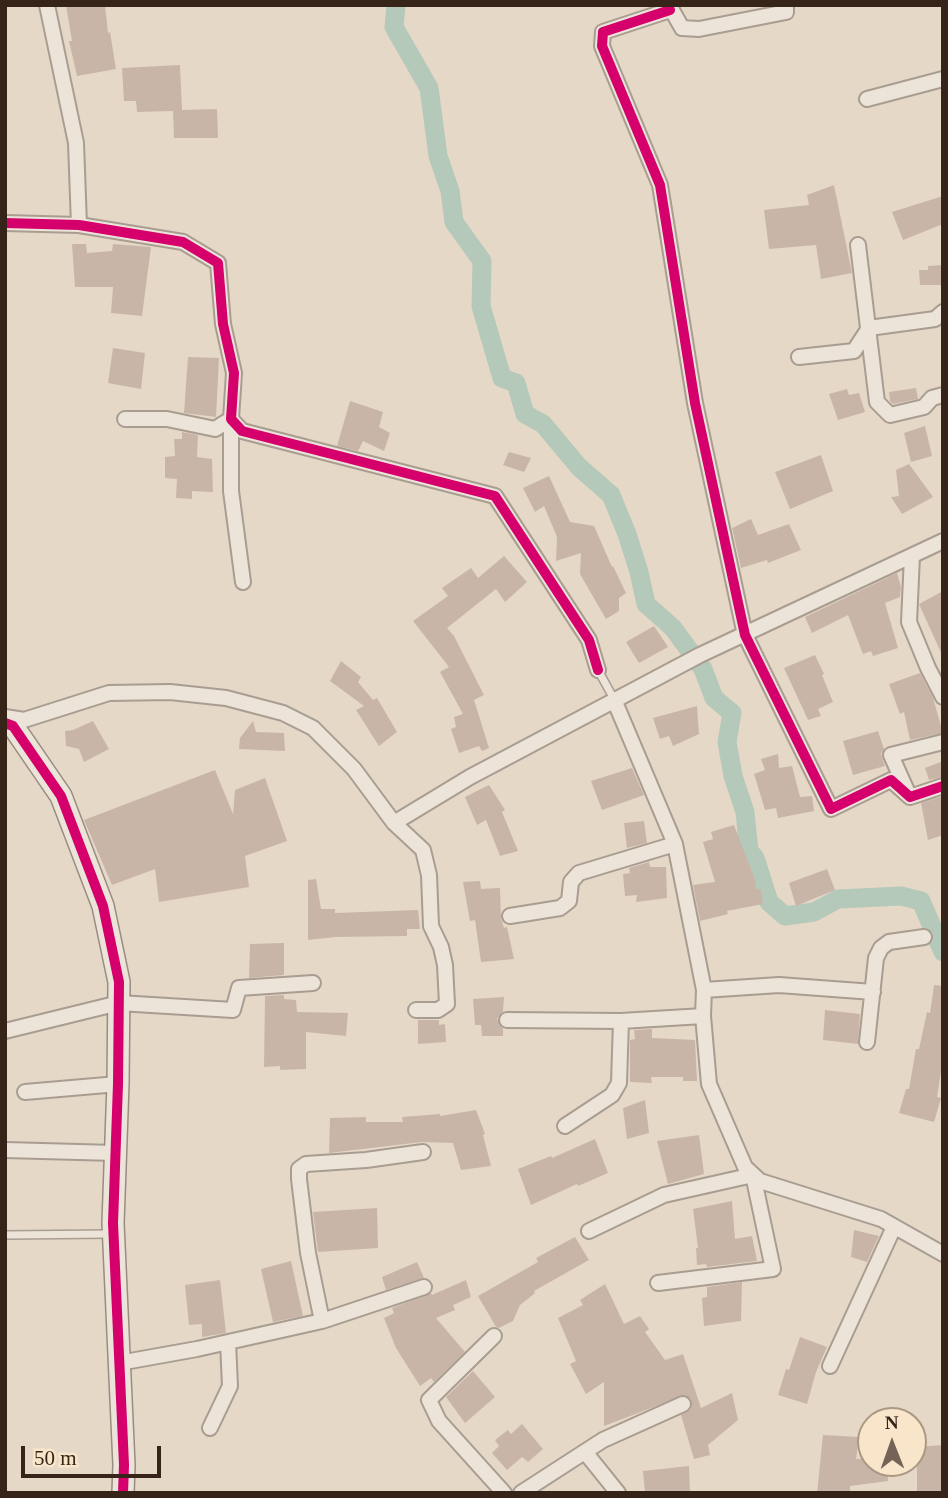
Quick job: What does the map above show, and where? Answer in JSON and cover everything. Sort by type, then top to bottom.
[{"type":"street","points":[[47,5],[76,143],[79,225]]},
{"type":"street","points":[[786,5],[786,12],[699,29],[682,28],[669,8],[603,32],[602,46],[660,185],[695,403],[745,635],[831,809],[891,779],[910,797]]},
{"type":"street","points":[[867,99],[943,79]]},
{"type":"street","points":[[5,223],[79,225],[183,242],[218,263],[223,324],[234,373],[231,419],[232,491],[243,582]]},
{"type":"street","points":[[858,245],[877,402],[890,415],[924,407],[932,398],[943,395]]},
{"type":"street","points":[[799,357],[854,351],[869,328],[935,319],[943,312]]},
{"type":"street","points":[[125,419],[167,419],[215,429],[231,419]]},
{"type":"street","points":[[231,419],[242,431],[495,496],[589,640],[598,670]]},
{"type":"street","points":[[394,823],[470,777],[696,657],[943,541]]},
{"type":"street","points":[[912,556],[909,622],[943,697]]},
{"type":"street","points":[[122,1493],[124,1465],[114,1234],[119,982],[103,906],[61,796],[8,727],[109,693],[170,692],[226,698],[283,713],[313,729],[354,769],[394,823],[423,850],[429,875],[431,926],[441,947],[445,965],[447,1004],[438,1010],[416,1010]]},
{"type":"street","points":[[615,702],[675,844],[704,990],[703,1016],[709,1084],[745,1167],[760,1181],[881,1219],[943,1254]]},
{"type":"street","points":[[910,797],[891,754],[943,742]]},
{"type":"street","points":[[910,797],[943,786]]},
{"type":"street","points":[[510,916],[560,908],[569,901],[571,882],[579,873],[675,844]]},
{"type":"street","points":[[867,1042],[876,958],[881,948],[889,942],[923,937]]},
{"type":"street","points":[[5,1031],[119,1003],[233,1010],[239,988],[313,983]]},
{"type":"street","points":[[704,990],[779,985],[873,992]]},
{"type":"street","points":[[507,1020],[621,1021],[703,1016]]},
{"type":"street","points":[[565,1126],[612,1095],[620,1083],[621,1021]]},
{"type":"street","points":[[25,1092],[118,1084]]},
{"type":"street","points":[[5,1150],[116,1153]]},
{"type":"street","points":[[322,1321],[308,1253],[299,1169],[306,1164],[366,1160],[423,1152]]},
{"type":"street","points":[[589,1231],[664,1195],[753,1175]]},
{"type":"street","points":[[658,1283],[773,1269],[753,1175]]},
{"type":"street","points":[[830,1366],[894,1227]]},
{"type":"street","points":[[119,1363],[322,1321],[424,1287]]},
{"type":"street","points":[[494,1336],[429,1400],[439,1421],[504,1493]]},
{"type":"street","points":[[210,1427],[230,1386],[228,1342]]},
{"type":"street","points":[[521,1493],[603,1440],[683,1404]]},
{"type":"street","points":[[585,1452],[618,1493]]},
{"type":"lane","points":[[598,670],[615,702]]},
{"type":"lane","points":[[5,1235],[114,1234]]},
{"type":"building","points":[[66,5],[105,5],[116,69],[77,76],[69,41],[72,41]]},
{"type":"building","points":[[180,65],[182,110],[217,109],[218,138],[174,138],[173,111],[137,112],[136,101],[124,101],[122,68]]},
{"type":"building","points":[[834,185],[852,273],[821,279],[816,245],[769,249],[764,210],[809,205],[807,195]]},
{"type":"building","points":[[943,196],[943,224],[903,240],[892,212]]},
{"type":"building","points":[[72,244],[86,244],[87,253],[112,251],[113,244],[151,247],[142,316],[111,313],[113,287],[75,287]]},
{"type":"building","points":[[943,265],[943,285],[920,285],[919,270]]},
{"type":"building","points":[[113,348],[145,353],[141,389],[108,383]]},
{"type":"building","points":[[188,357],[219,358],[216,417],[184,413]]},
{"type":"building","points":[[916,388],[918,399],[893,404],[890,401],[889,392]]},
{"type":"building","points":[[847,389],[849,395],[859,393],[865,412],[838,420],[829,394]]},
{"type":"building","points":[[350,401],[383,412],[379,427],[390,433],[384,451],[363,441],[358,451],[337,446]]},
{"type":"building","points":[[925,426],[932,456],[911,462],[904,433]]},
{"type":"building","points":[[182,432],[198,435],[197,457],[212,459],[213,492],[192,491],[192,499],[176,498],[177,479],[165,478],[165,457],[175,456],[174,439],[182,439]]},
{"type":"building","points":[[509,452],[531,458],[524,472],[503,465]]},
{"type":"building","points":[[821,455],[833,491],[790,509],[775,472]]},
{"type":"building","points":[[909,464],[933,497],[902,514],[891,497],[899,496],[896,470]]},
{"type":"building","points":[[549,476],[570,522],[594,526],[626,593],[619,598],[619,611],[606,619],[580,574],[581,553],[556,561],[557,537],[544,506],[535,512],[523,488]]},
{"type":"building","points":[[751,519],[758,535],[789,524],[801,550],[768,563],[767,560],[741,568],[732,528]]},
{"type":"building","points":[[504,556],[527,582],[505,602],[496,589],[447,628],[454,636],[484,695],[474,700],[489,748],[482,751],[479,746],[459,753],[451,729],[456,727],[454,717],[463,714],[440,672],[449,667],[413,621],[448,596],[442,588],[471,568],[478,578]]},
{"type":"building","points":[[897,573],[901,587],[900,597],[885,603],[898,648],[873,656],[871,651],[863,654],[848,615],[812,633],[805,617]]},
{"type":"building","points":[[943,591],[943,657],[919,604]]},
{"type":"building","points":[[654,626],[668,647],[639,663],[626,642]]},
{"type":"building","points":[[815,655],[833,702],[818,709],[821,716],[808,720],[784,668]]},
{"type":"building","points":[[341,661],[361,677],[358,682],[373,700],[377,698],[397,732],[379,746],[356,710],[364,706],[330,681]]},
{"type":"building","points":[[920,673],[933,698],[943,733],[910,740],[904,712],[900,714],[889,684]]},
{"type":"building","points":[[697,706],[699,734],[673,746],[669,736],[660,739],[653,718]]},
{"type":"building","points":[[93,721],[109,749],[84,762],[79,749],[66,746],[65,731]]},
{"type":"building","points":[[253,721],[256,732],[284,733],[285,751],[239,749],[240,738]]},
{"type":"building","points":[[878,731],[884,749],[881,754],[885,766],[853,775],[843,741]]},
{"type":"building","points":[[778,754],[779,768],[792,766],[800,797],[812,796],[814,811],[778,818],[776,808],[765,810],[754,774],[765,770],[761,759]]},
{"type":"building","points":[[943,761],[943,777],[929,780],[925,768]]},
{"type":"building","points":[[632,768],[644,795],[602,810],[591,781]]},
{"type":"building","points":[[215,770],[233,814],[235,790],[265,778],[287,841],[245,856],[249,887],[159,902],[155,869],[112,885],[84,820]]},
{"type":"building","points":[[489,785],[505,810],[502,812],[518,851],[500,856],[486,820],[477,825],[465,797]]},
{"type":"building","points":[[943,796],[943,835],[928,840],[921,803]]},
{"type":"building","points":[[644,821],[647,843],[627,848],[624,823]]},
{"type":"building","points":[[734,825],[755,880],[756,890],[761,889],[763,904],[727,911],[728,914],[700,921],[693,885],[715,882],[703,842],[713,839],[711,832]]},
{"type":"building","points":[[649,862],[650,867],[666,867],[667,898],[636,902],[637,895],[625,896],[623,874],[630,873],[629,868]]},
{"type":"building","points":[[827,869],[835,890],[796,906],[789,883]]},
{"type":"building","points":[[316,879],[321,909],[335,909],[335,913],[418,910],[420,929],[407,929],[407,936],[308,940],[308,880]]},
{"type":"building","points":[[480,881],[481,889],[500,888],[501,918],[504,928],[507,927],[514,959],[481,962],[475,920],[470,921],[463,882]]},
{"type":"building","points":[[284,943],[284,975],[249,978],[250,944]]},
{"type":"building","points":[[934,985],[943,986],[943,1059],[937,1097],[941,1098],[934,1122],[899,1113],[906,1089],[909,1089],[916,1049],[919,1049],[927,1012],[930,1013]]},
{"type":"building","points":[[284,995],[284,999],[296,1000],[297,1012],[348,1013],[346,1036],[306,1032],[306,1069],[280,1070],[280,1066],[264,1067],[265,996]]},
{"type":"building","points":[[504,997],[503,1011],[497,1019],[503,1029],[503,1036],[482,1036],[481,1025],[475,1025],[473,999]]},
{"type":"building","points":[[825,1010],[860,1014],[858,1044],[823,1040]]},
{"type":"building","points":[[418,1020],[439,1020],[439,1025],[445,1024],[446,1042],[418,1044]]},
{"type":"building","points":[[652,1029],[652,1038],[695,1040],[697,1081],[683,1081],[683,1077],[651,1077],[652,1083],[630,1082],[630,1040],[635,1039],[634,1030]]},
{"type":"building","points":[[645,1100],[649,1133],[627,1139],[623,1108]]},
{"type":"building","points":[[476,1110],[485,1134],[483,1135],[491,1166],[461,1170],[453,1143],[422,1142],[329,1153],[330,1118],[366,1117],[366,1122],[403,1122],[402,1117],[440,1116]]},
{"type":"building","points":[[699,1135],[704,1174],[668,1184],[657,1141]]},
{"type":"building","points":[[595,1139],[608,1173],[531,1205],[518,1169]]},
{"type":"building","points":[[732,1201],[735,1239],[752,1236],[757,1261],[707,1267],[706,1264],[697,1265],[698,1248],[693,1209]]},
{"type":"building","points":[[377,1208],[378,1248],[318,1252],[313,1212]]},
{"type":"building","points":[[854,1230],[879,1236],[867,1262],[851,1257]]},
{"type":"building","points":[[575,1237],[589,1260],[534,1291],[535,1293],[520,1305],[513,1321],[496,1327],[478,1296],[538,1262],[536,1258]]},
{"type":"building","points":[[291,1261],[303,1316],[273,1322],[261,1269]]},
{"type":"building","points":[[417,1262],[424,1278],[386,1290],[382,1277]]},
{"type":"building","points":[[220,1280],[226,1333],[202,1337],[202,1324],[189,1325],[185,1285]]},
{"type":"building","points":[[466,1280],[471,1297],[453,1305],[455,1310],[436,1318],[465,1352],[434,1382],[431,1378],[420,1386],[396,1348],[384,1318],[394,1313],[392,1308]]},
{"type":"building","points":[[742,1282],[741,1321],[704,1326],[702,1298],[707,1297],[707,1287]]},
{"type":"building","points":[[605,1284],[624,1324],[640,1316],[649,1329],[645,1332],[665,1360],[683,1354],[701,1408],[732,1393],[738,1420],[708,1445],[710,1455],[694,1459],[681,1415],[692,1406],[691,1399],[685,1395],[604,1426],[604,1382],[586,1394],[570,1364],[576,1361],[558,1318],[583,1305],[580,1300]]},
{"type":"building","points":[[800,1337],[827,1347],[816,1372],[807,1404],[778,1395]]},
{"type":"building","points":[[473,1371],[495,1397],[465,1423],[446,1397]]},
{"type":"building","points":[[522,1424],[543,1449],[528,1462],[522,1457],[507,1470],[492,1453],[499,1446],[495,1440],[508,1430],[511,1434]]},
{"type":"building","points":[[823,1435],[857,1437],[857,1477],[888,1477],[888,1481],[850,1486],[850,1493],[817,1493]]},
{"type":"building","points":[[943,1445],[943,1493],[917,1493],[917,1477],[927,1477],[927,1446]]},
{"type":"building","points":[[689,1466],[690,1493],[645,1493],[643,1471]]},
{"type":"waterway","points":[[396,5],[394,27],[429,88],[438,156],[450,191],[454,222],[482,261],[481,306],[502,378],[516,383],[525,414],[543,424],[579,467],[611,495],[627,534],[646,604],[673,628],[703,669],[714,698],[732,713],[727,742],[733,776],[745,812],[749,851],[755,858],[769,902],[785,916],[814,912],[838,899],[901,896],[921,901],[943,952]]},
{"type":"cycle path","points":[[670,10],[603,32],[602,46],[660,185],[695,403],[745,635],[831,809],[891,780],[910,797],[943,786]]},
{"type":"cycle path","points":[[5,223],[79,225],[183,242],[218,263],[223,324],[234,373],[231,419],[242,431],[495,496],[589,640],[598,670]]},
{"type":"cycle path","points":[[5,723],[13,726],[61,796],[103,906],[119,982],[113,1223],[123,1493]]}]
